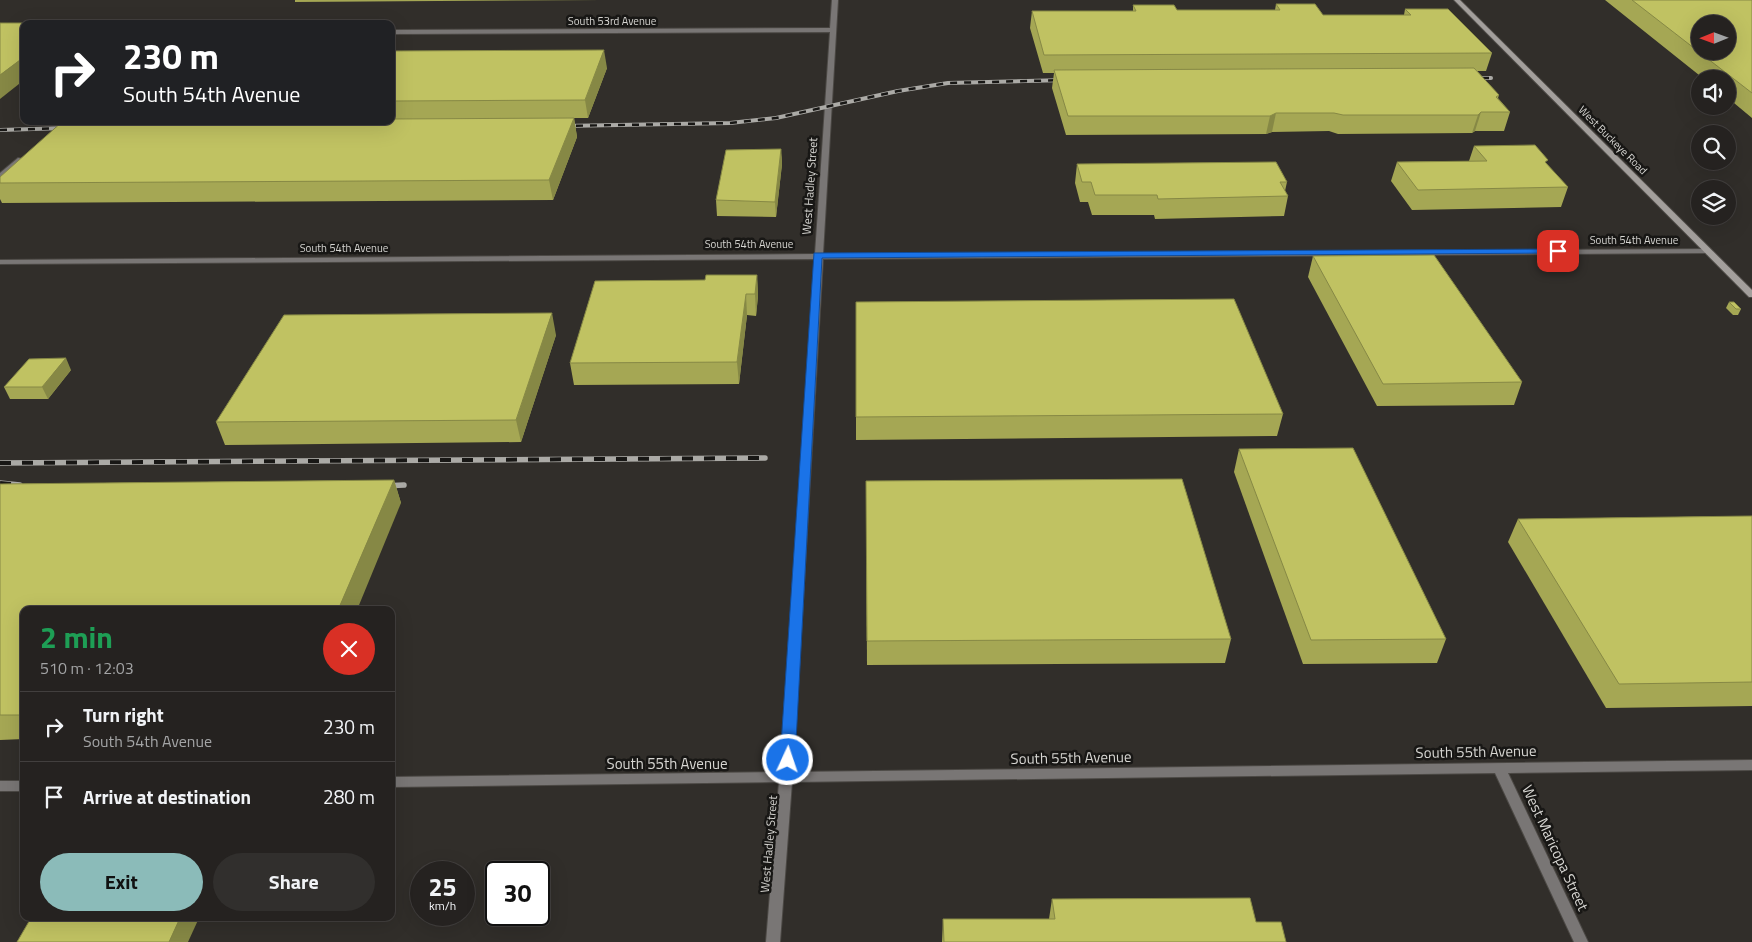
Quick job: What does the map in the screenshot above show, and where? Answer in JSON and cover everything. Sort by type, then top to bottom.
[{"type":"main road","name":"West Buckeye Road","points":[[1457,0],[1752,296]]},
{"type":"street","name":"West Hadley Street","points":[[773,942],[786,779],[817,255],[835,0]]},
{"type":"street","name":"South 53rd Avenue","points":[[395,32],[832,30]]},
{"type":"street","points":[[0,177],[28,153]]},
{"type":"street","name":"South 54th Avenue","points":[[0,262],[817,255],[1707,251]]},
{"type":"street","name":"South 55th Avenue","points":[[395,782],[786,779],[1752,765]]},
{"type":"street","name":"West Maricopa Street","points":[[1499,768],[1581,942]]},
{"type":"street","points":[[0,786],[20,786]]},
{"type":"building","points":[[1632,0],[1752,0],[1752,93],[1736,81],[1736,70],[1722,70],[1709,60],[1736,60],[1736,15],[1691,15],[1691,46]]},
{"type":"building","points":[[1276,4],[1315,4],[1323,15],[1411,15],[1405,9],[1448,9],[1492,53],[1044,55],[1032,11],[1136,11],[1133,5],[1174,5],[1177,10],[1280,10]]},
{"type":"building","points":[[0,23],[20,23],[20,60],[0,75]]},
{"type":"building","points":[[604,50],[585,100],[395,101],[395,51]]},
{"type":"building","points":[[1474,68],[1499,95],[1496,97],[1510,112],[1481,112],[1478,115],[1276,113],[1270,116],[1068,116],[1054,70]]},
{"type":"building","points":[[574,118],[549,180],[0,183],[0,177],[58,125],[395,125],[395,119]]},
{"type":"building","points":[[1535,145],[1548,160],[1545,162],[1568,187],[1418,190],[1397,162],[1487,161],[1474,146]]},
{"type":"building","points":[[781,149],[775,202],[716,200],[726,150]]},
{"type":"building","points":[[1276,162],[1287,182],[1280,182],[1288,196],[1158,199],[1157,195],[1095,195],[1091,182],[1082,182],[1077,164]]},
{"type":"building","points":[[1434,255],[1522,382],[1383,384],[1313,256]]},
{"type":"building","points":[[706,275],[757,275],[755,294],[746,294],[737,362],[570,363],[595,281],[705,280]]},
{"type":"building","points":[[1234,299],[1283,414],[856,417],[856,302]]},
{"type":"building","points":[[1729,302],[1734,302],[1741,309],[1736,309]]},
{"type":"building","points":[[552,313],[516,420],[216,422],[284,315]]},
{"type":"building","points":[[66,358],[42,387],[4,387],[29,359]]},
{"type":"building","points":[[1353,448],[1446,639],[1311,640],[1239,449]]},
{"type":"building","points":[[1182,479],[1231,639],[867,641],[866,481]]},
{"type":"building","points":[[394,480],[340,606],[20,606],[20,715],[0,715],[0,484]]},
{"type":"building","points":[[1752,516],[1752,682],[1619,684],[1518,519]]},
{"type":"building","points":[[1250,898],[1256,922],[1281,922],[1286,942],[944,942],[943,919],[1055,919],[1052,899]]},
{"type":"building","points":[[29,921],[179,921],[169,942],[17,942]]},
{"type":"railway","points":[[1468,78],[1491,78]]},
{"type":"railway","points":[[562,126],[730,123],[776,118],[898,91],[948,83],[1066,80]]},
{"type":"railway","points":[[0,130],[67,128]]},
{"type":"railway","points":[[0,463],[765,458]]},
{"type":"railway","points":[[0,483],[20,485]]},
{"type":"railway","points":[[382,486],[404,485]]},
{"type":"route","points":[[788,760],[817,255],[1558,251]]}]
